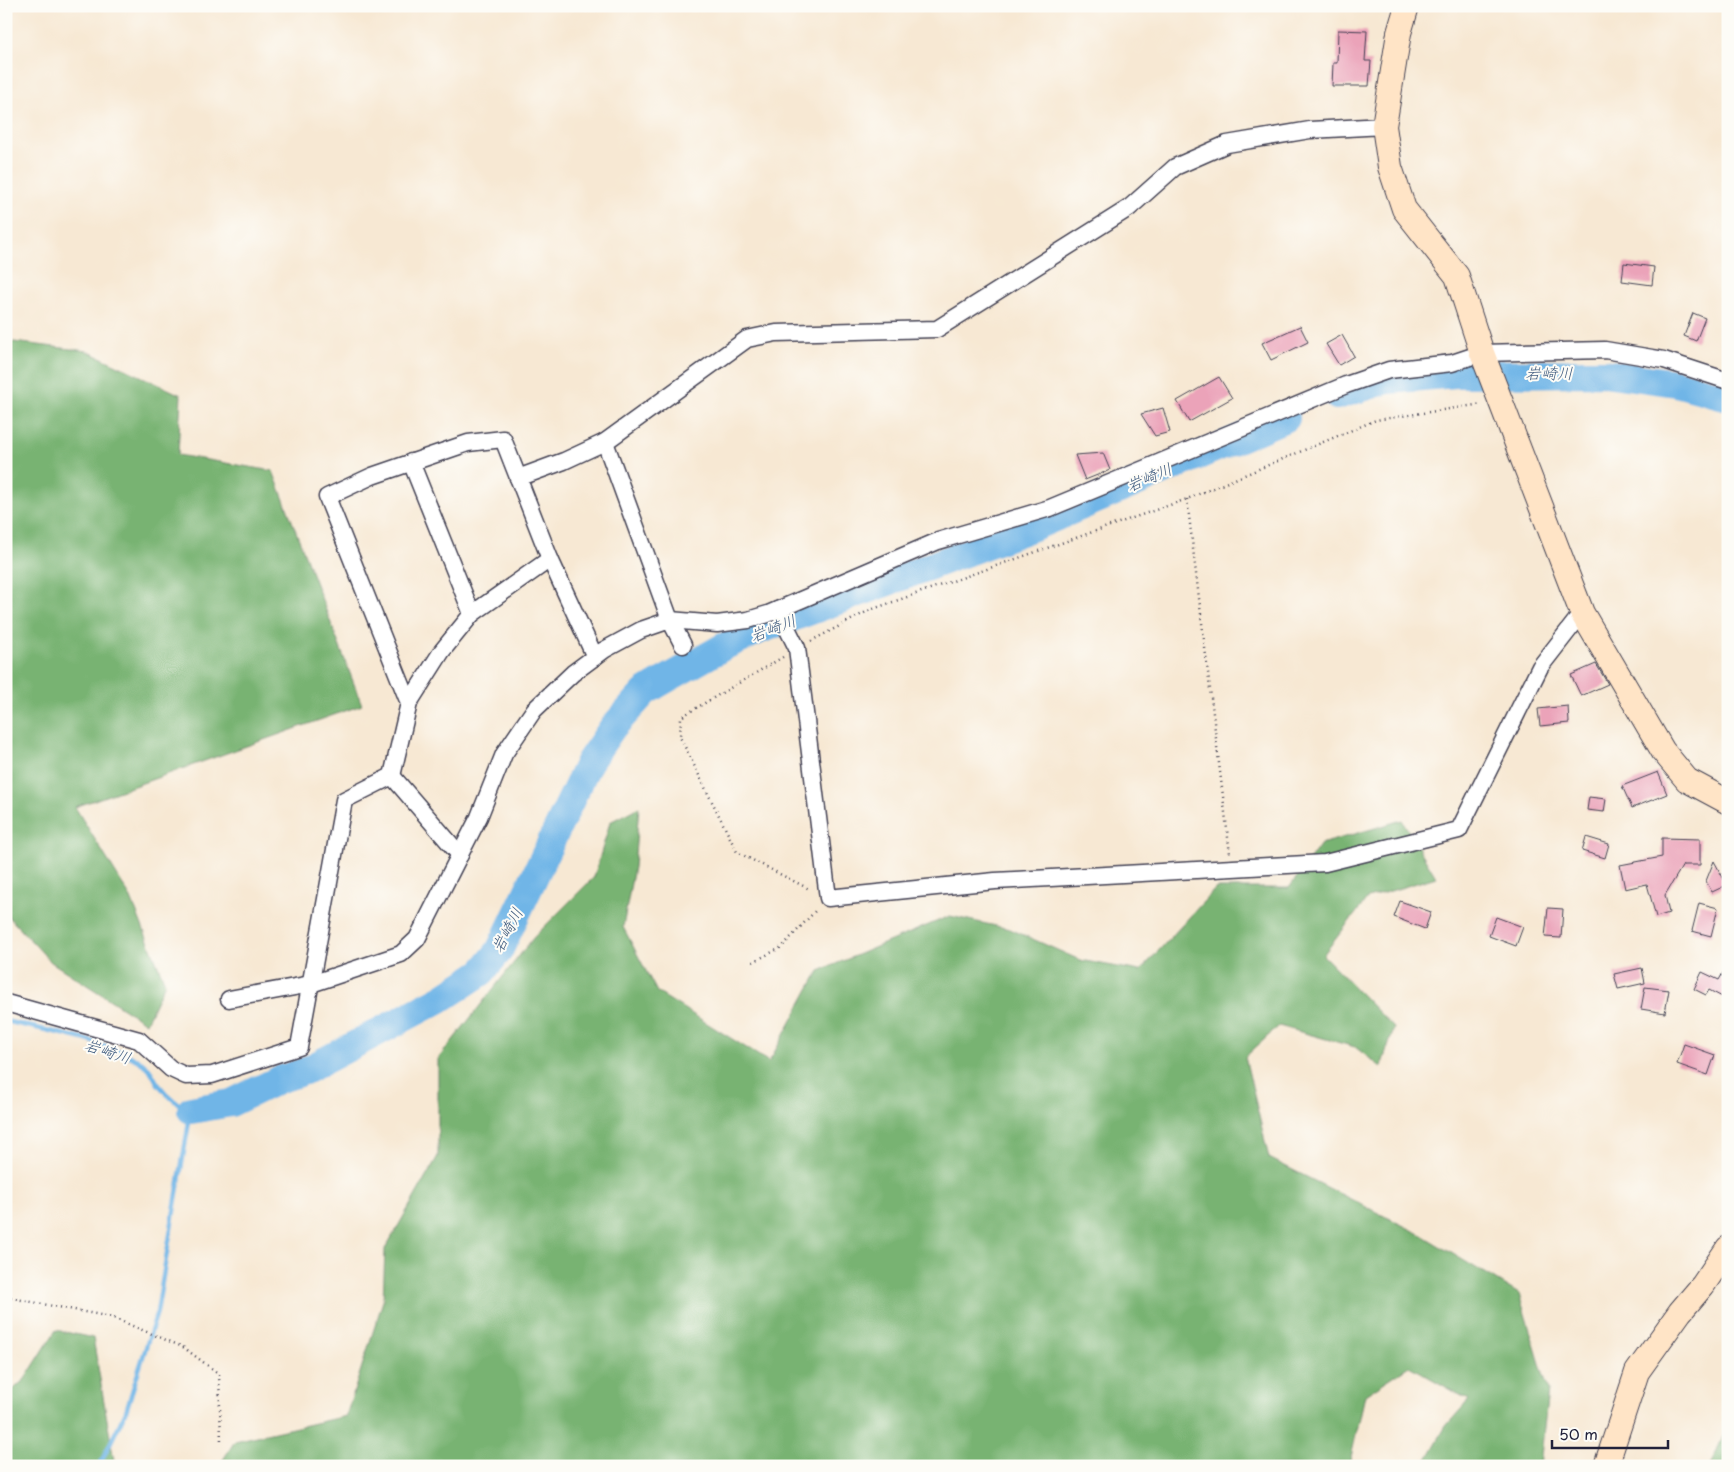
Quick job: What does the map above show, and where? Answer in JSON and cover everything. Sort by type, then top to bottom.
[{"type":"street","points":[[1407,6],[1399,34],[1384,126],[1390,167],[1404,209],[1456,276],[1484,358],[1582,613],[1663,751],[1687,780],[1728,802]]},
{"type":"street","points":[[518,478],[564,461],[604,442],[747,340],[776,333],[937,329],[1129,208],[1176,167],[1227,144],[1310,130],[1384,126]]},
{"type":"street","points":[[229,999],[311,984],[401,954],[417,939],[479,817],[504,754],[534,710],[573,673],[595,657],[641,630],[670,620],[717,624],[748,620],[778,610],[938,541],[1050,508],[1346,385],[1389,370],[1484,358],[1605,350],[1664,360],[1728,381]]},
{"type":"street","points":[[410,703],[327,497],[372,476],[468,443],[504,439],[550,560],[595,657]]},
{"type":"street","points":[[604,442],[670,620],[683,645]]},
{"type":"street","points":[[411,462],[472,614]]},
{"type":"street","points":[[6,1003],[139,1040],[171,1069],[186,1076],[212,1075],[299,1046],[344,800],[392,776],[410,703],[442,651],[472,614],[550,560]]},
{"type":"street","points":[[778,610],[797,648],[828,898],[995,881],[1325,863],[1459,830],[1540,667],[1582,613]]},
{"type":"street","points":[[392,776],[460,855]]},
{"type":"street","points":[[1606,1466],[1637,1372],[1680,1312],[1703,1285],[1728,1248]]},
{"type":"path","points":[[753,962],[782,947],[828,898],[737,852],[680,737],[681,717],[797,648],[870,610],[1187,499],[1376,420],[1499,397]]},
{"type":"path","points":[[1187,499],[1232,868]]},
{"type":"path","points":[[6,1297],[112,1317],[183,1347],[219,1374],[221,1442]]},
{"type":"green space","points":[[6,341],[87,351],[181,395],[178,455],[273,471],[362,705],[75,807],[131,898],[165,983],[146,1023],[51,962],[6,914]]},
{"type":"green space","points":[[639,807],[634,867],[623,927],[657,992],[769,1062],[819,971],[950,916],[1010,929],[1080,960],[1140,971],[1216,888],[1289,888],[1321,844],[1402,820],[1436,877],[1368,898],[1323,955],[1394,1028],[1381,1067],[1355,1047],[1279,1026],[1245,1057],[1269,1158],[1420,1234],[1519,1294],[1548,1390],[1540,1466],[1423,1466],[1446,1426],[1469,1400],[1409,1366],[1365,1395],[1349,1466],[219,1466],[235,1441],[346,1416],[383,1301],[385,1249],[438,1156],[438,1059],[534,937],[594,877],[610,822]]},
{"type":"green space","points":[[56,1330],[93,1338],[115,1466],[6,1466],[6,1396],[25,1379]]},
{"type":"green space","points":[[1728,1426],[1728,1466],[1710,1466]]},
{"type":"building","points":[[1338,30],[1367,31],[1365,61],[1371,61],[1369,86],[1332,86],[1333,63],[1337,63]]},
{"type":"building","points":[[1624,263],[1654,267],[1652,285],[1622,281]]},
{"type":"building","points":[[1693,313],[1705,318],[1696,341],[1684,336]]},
{"type":"building","points":[[1300,326],[1308,342],[1271,360],[1262,343]]},
{"type":"building","points":[[1342,335],[1354,356],[1339,365],[1326,344]]},
{"type":"building","points":[[1219,377],[1232,398],[1189,422],[1177,401]]},
{"type":"building","points":[[1163,408],[1170,432],[1155,436],[1141,414]]},
{"type":"building","points":[[1103,453],[1110,470],[1085,480],[1075,455]]},
{"type":"building","points":[[1596,664],[1608,684],[1581,696],[1571,675]]},
{"type":"building","points":[[1568,706],[1569,723],[1540,726],[1538,709]]},
{"type":"building","points":[[1658,772],[1667,794],[1632,808],[1622,786]]},
{"type":"building","points":[[1589,797],[1606,799],[1604,812],[1587,810]]},
{"type":"building","points":[[1586,837],[1609,844],[1605,858],[1582,851]]},
{"type":"building","points":[[1662,838],[1700,839],[1700,865],[1683,865],[1665,895],[1669,913],[1656,917],[1647,884],[1625,889],[1620,865],[1662,857]]},
{"type":"building","points":[[1714,861],[1727,885],[1712,892],[1706,881]]},
{"type":"building","points":[[1400,901],[1431,912],[1425,929],[1394,917]]},
{"type":"building","points":[[1699,903],[1718,908],[1711,936],[1692,931]]},
{"type":"building","points":[[1548,908],[1563,909],[1561,938],[1545,937]]},
{"type":"building","points":[[1496,917],[1523,927],[1516,946],[1489,936]]},
{"type":"building","points":[[1728,964],[1728,1000],[1709,990],[1706,995],[1694,989],[1702,972],[1719,980]]},
{"type":"building","points":[[1642,968],[1645,983],[1618,989],[1614,974]]},
{"type":"building","points":[[1645,987],[1669,990],[1665,1013],[1641,1009]]},
{"type":"building","points":[[1684,1044],[1715,1055],[1708,1075],[1677,1064]]},
{"type":"waterway","name":"岩崎川","points":[[1337,396],[1388,380],[1456,374],[1604,373],[1676,383],[1728,397]]},
{"type":"waterway","name":"岩崎川","points":[[191,1110],[231,1103],[278,1080],[305,1071],[444,997],[482,972],[499,951],[589,762],[613,727],[645,692],[725,646],[758,631],[1034,527],[1286,418]]},
{"type":"waterway","points":[[6,1021],[98,1043],[132,1057],[148,1068],[157,1083],[169,1097],[181,1106],[191,1110],[157,1312],[126,1411],[99,1466]]}]
